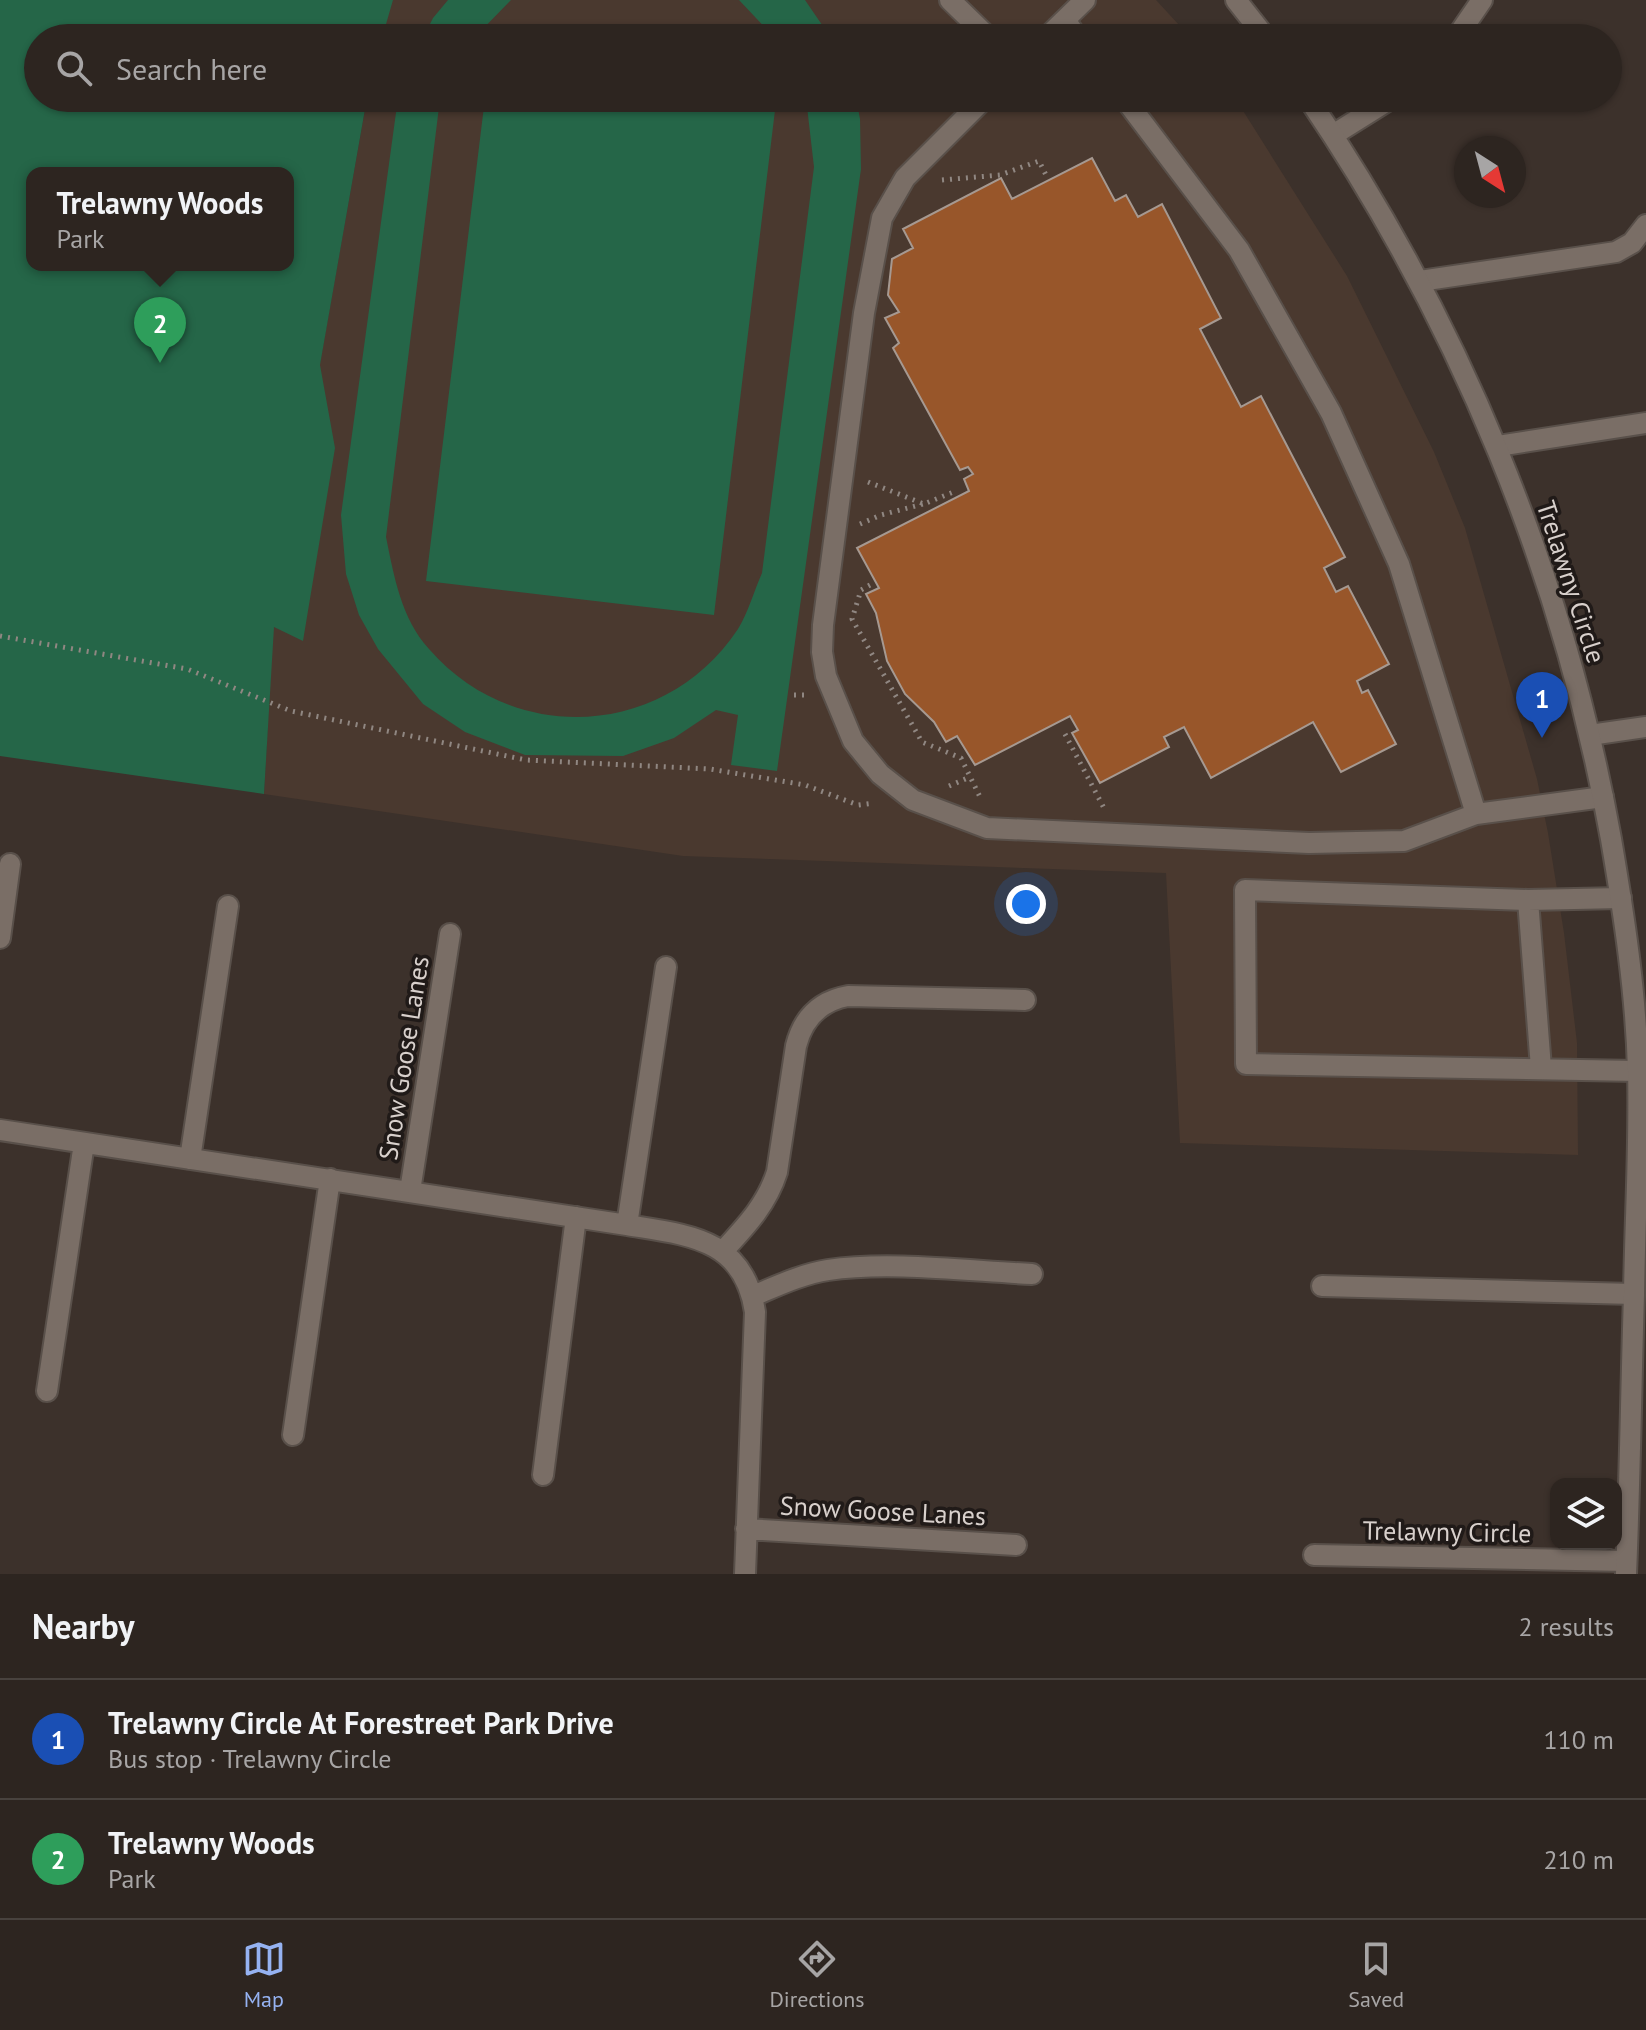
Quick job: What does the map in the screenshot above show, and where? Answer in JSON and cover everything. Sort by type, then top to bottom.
[{"type":"street","points":[[950,0],[975,24]]},
{"type":"street","points":[[1236,0],[1255,24]]},
{"type":"street","points":[[1466,24],[1482,0]]},
{"type":"street","points":[[1061,24],[1081,1]]},
{"type":"street","points":[[1065,20],[1068,24]]},
{"type":"street","points":[[971,112],[905,178],[882,218],[864,313],[822,652],[826,676],[853,741],[880,774],[913,800],[987,828],[1309,843],[1404,841],[1476,814],[1603,797]]},
{"type":"street","points":[[1135,112],[1239,250],[1331,413],[1399,564],[1476,814]]},
{"type":"street","name":"Trelawny Circle","points":[[1314,1555],[1626,1567],[1638,1430],[1634,1294],[1641,1220],[1640,1015],[1590,735],[1539,559],[1498,446],[1461,363],[1420,281],[1317,112]]},
{"type":"street","points":[[1333,135],[1370,112]]},
{"type":"street","points":[[1420,281],[1616,252],[1632,243],[1646,225]]},
{"type":"street","points":[[1498,446],[1646,423]]},
{"type":"street","points":[[1590,735],[1646,727]]},
{"type":"street","points":[[0,938],[10,864]]},
{"type":"street","points":[[1621,898],[1528,900],[1245,890],[1246,1064],[1638,1071]]},
{"type":"street","points":[[1528,900],[1541,1068]]},
{"type":"street","points":[[190,1159],[228,906]]},
{"type":"street","name":"Snow Goose Lanes","points":[[410,1191],[450,934]]},
{"type":"street","points":[[627,1225],[666,967]]},
{"type":"street","points":[[724,1250],[758,1212],[771,1191],[777,1172],[800,1031],[821,1005],[848,996],[1025,1000]]},
{"type":"street","name":"Snow Goose Lanes","points":[[0,1130],[683,1234],[724,1250],[740,1269],[753,1296],[755,1331],[745,1574]]},
{"type":"street","points":[[47,1391],[84,1143]]},
{"type":"street","points":[[293,1435],[330,1179]]},
{"type":"street","points":[[543,1475],[576,1217]]},
{"type":"street","points":[[753,1296],[797,1278],[829,1270],[881,1268],[1032,1274]]},
{"type":"street","points":[[1322,1286],[1634,1294]]},
{"type":"street","name":"Snow Goose Lanes","points":[[746,1529],[1016,1545]]},
{"type":"path","points":[[897,192],[937,181],[1000,175],[1039,161],[1046,175]]},
{"type":"path","points":[[844,467],[874,486],[924,504]]},
{"type":"path","points":[[835,536],[881,515],[924,504],[956,491]]},
{"type":"path","points":[[870,585],[861,590],[852,619],[922,742],[961,758],[995,828]]},
{"type":"path","points":[[0,636],[187,669],[291,711],[526,760],[710,769],[805,785],[858,805],[913,800]]},
{"type":"path","points":[[1065,734],[1119,835]]},
{"type":"shaded area","points":[[384,0],[1156,0],[1178,24],[380,24]]},
{"type":"shaded area","points":[[365,112],[1244,112],[1347,276],[1434,452],[1465,528],[1537,779],[1548,833],[1577,1043],[1578,1155],[1180,1143],[1166,873],[683,856],[264,794],[273,628]]},
{"type":"green space","points":[[0,0],[393,0],[386,24],[24,24],[24,112],[365,112],[320,365],[335,448],[303,641],[274,627],[264,794],[0,756]]},
{"type":"green space","points":[[448,0],[511,0],[488,24],[430,24]]},
{"type":"green space","points":[[739,0],[805,0],[821,24],[762,24]]},
{"type":"green space","points":[[396,112],[438,112],[386,537],[405,610],[419,637],[464,681],[503,703],[545,714],[588,717],[631,709],[671,692],[708,665],[738,629],[762,573],[814,167],[808,112],[859,112],[861,169],[777,771],[731,765],[738,715],[716,710],[674,738],[623,756],[525,755],[465,732],[423,704],[378,649],[359,615],[346,574],[341,515]]},
{"type":"green space","points":[[483,112],[775,112],[714,615],[426,581]]},
{"type":"building","points":[[1092,158],[1115,201],[1126,195],[1138,217],[1162,204],[1221,318],[1200,329],[1241,407],[1261,396],[1345,557],[1324,568],[1336,592],[1348,586],[1389,664],[1357,681],[1362,693],[1368,690],[1396,744],[1341,772],[1313,722],[1211,778],[1184,727],[1164,737],[1169,747],[1100,783],[1072,733],[1078,730],[1070,716],[975,765],[957,736],[946,742],[934,722],[905,694],[887,661],[876,613],[866,594],[879,588],[857,548],[969,491],[964,479],[973,474],[968,467],[960,470],[893,348],[899,343],[885,318],[899,312],[888,295],[892,259],[913,248],[903,229],[1001,178],[1012,199]]},
{"type":"place","name":"Trelawny Woods","points":[[160,363]]},
{"type":"place","name":"Trelawny Circle At Forestreet Park Drive","points":[[1542,738]]}]
